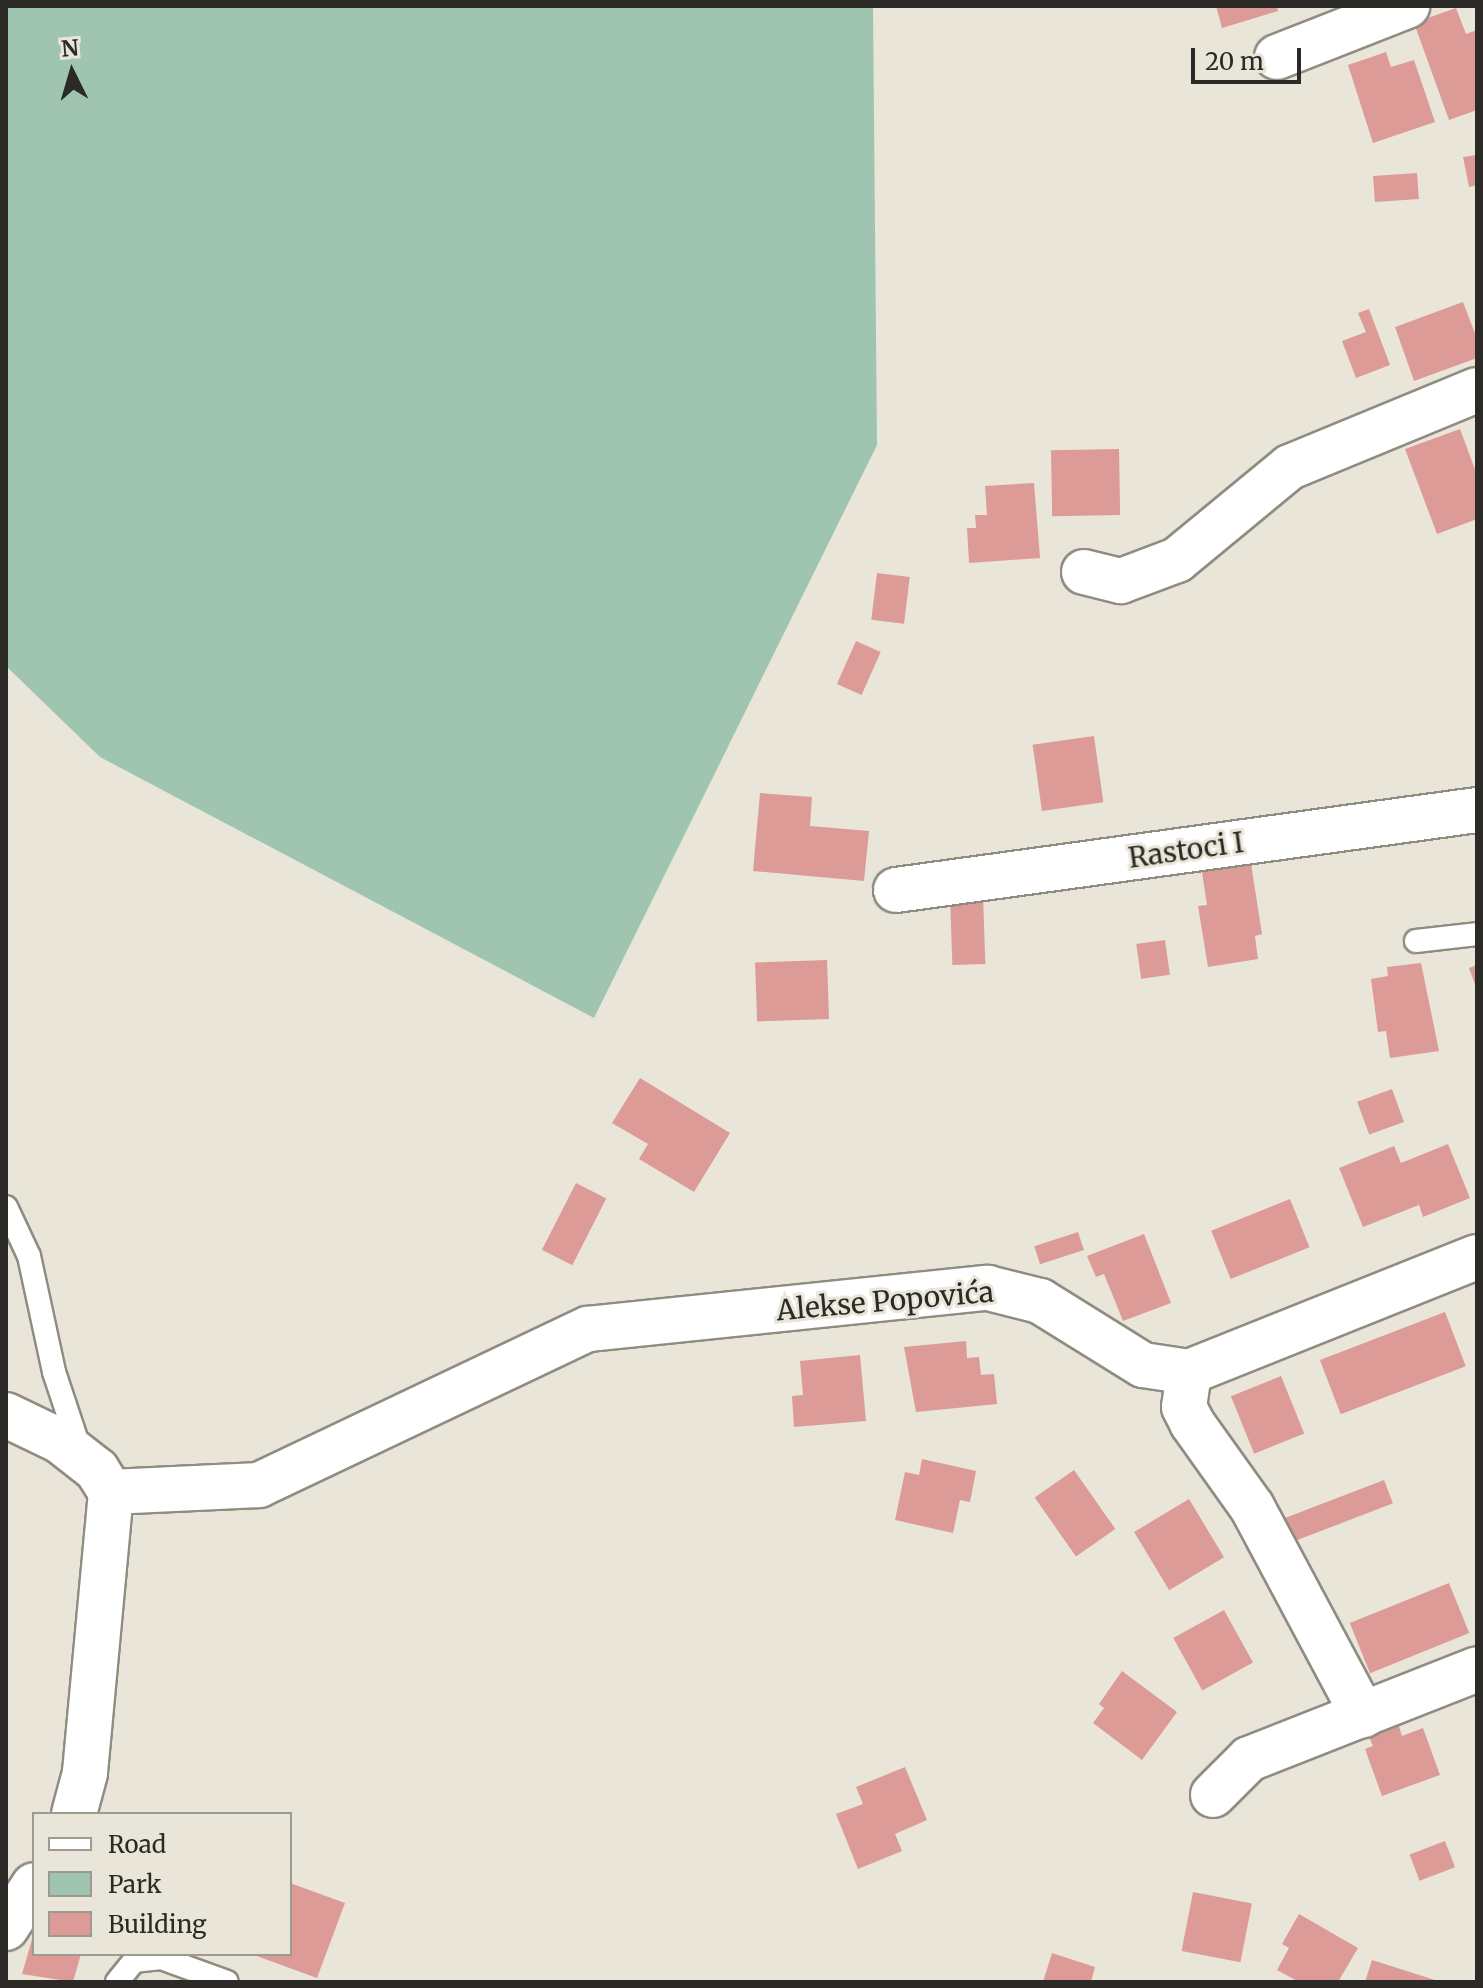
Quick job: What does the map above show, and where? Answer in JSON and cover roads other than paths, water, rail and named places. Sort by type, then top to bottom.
[{"type":"street","points":[[1277,57],[1407,6]]},
{"type":"street","points":[[1084,572],[1121,581],[1177,560],[1290,467],[1477,390]]},
{"type":"street","name":"Rastoci I","points":[[896,890],[1477,810]]},
{"type":"street","points":[[1363,1715],[1252,1507],[1192,1423],[1184,1407],[1189,1372],[1477,1257]]},
{"type":"street","name":"Alekse Popovića","points":[[97,1476],[259,1485],[588,1329],[988,1288],[1040,1301],[1143,1365],[1189,1372]]},
{"type":"street","points":[[6,1415],[60,1441],[97,1476],[85,1773],[75,1812]]},
{"type":"street","points":[[1213,1795],[1249,1759],[1477,1669]]},
{"type":"street","points":[[6,1928],[32,1888]]},
{"type":"lane","points":[[1416,941],[1477,934]]},
{"type":"lane","points":[[6,1207],[29,1256],[54,1372],[97,1476]]},
{"type":"lane","points":[[117,1982],[134,1961],[161,1958],[227,1982]]}]
